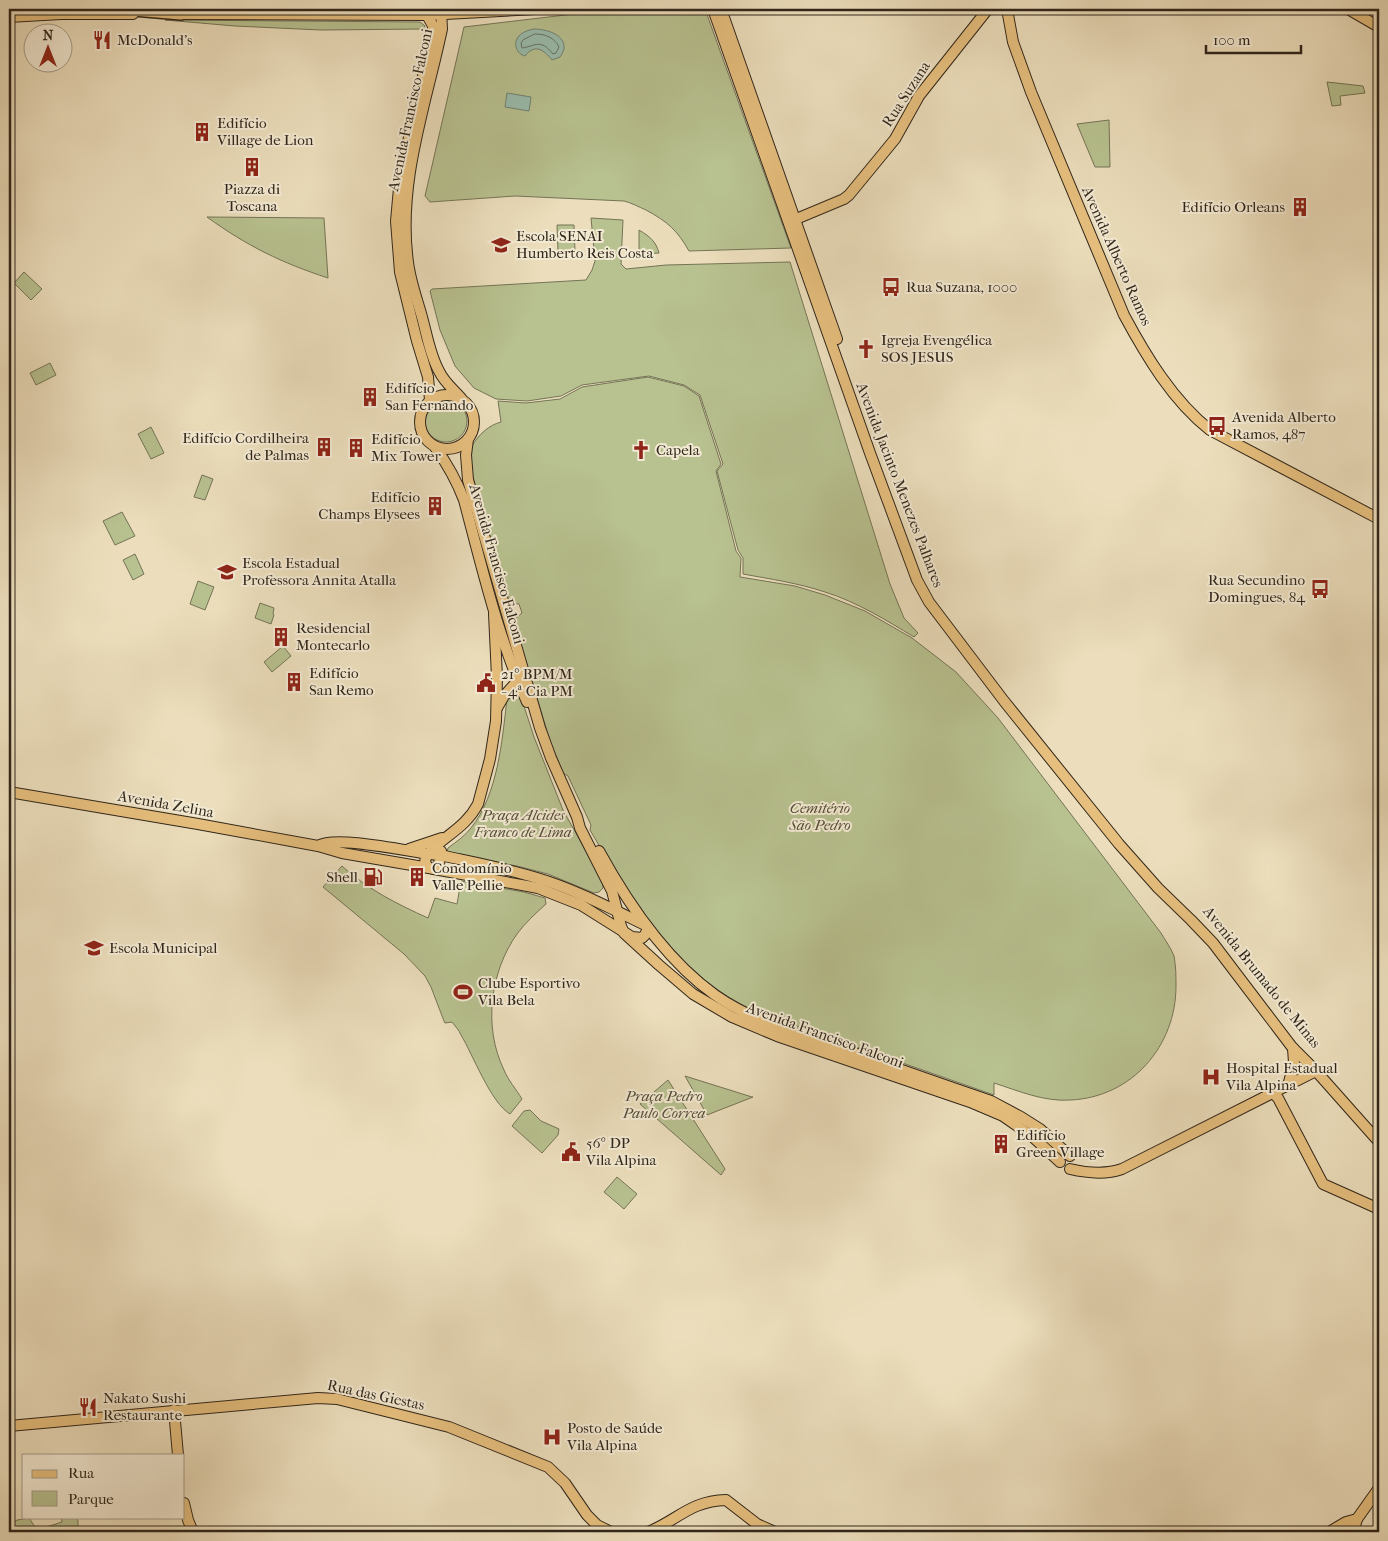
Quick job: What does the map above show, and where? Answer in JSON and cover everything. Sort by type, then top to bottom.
[{"type":"highway","points":[[121,9],[181,14]]},
{"type":"main road","points":[[9,17],[62,14],[427,15],[442,12],[536,9]]},
{"type":"main road","name":"Avenida Jacinto Menezes Palhares","points":[[713,9],[792,222],[917,580],[939,618],[1119,844],[1158,888],[1179,905]]},
{"type":"main road","name":"Avenida Jacinto Menezes Palhares","points":[[721,9],[792,222]]},
{"type":"main road","name":"Rua Suzana","points":[[792,222],[849,195],[895,139],[919,96],[988,9]]},
{"type":"main road","name":"Avenida Alberto Ramos","points":[[1007,9],[1013,42],[1031,92],[1124,315],[1170,388],[1194,418],[1210,430],[1379,519]]},
{"type":"main road","points":[[1348,9],[1379,27]]},
{"type":"main road","name":"Avenida Francisco Falconi","points":[[442,12],[442,29],[410,169],[405,233],[412,281],[439,372],[460,398]]},
{"type":"main road","name":"Avenida Francisco Falconi","points":[[427,15],[433,32],[400,177],[396,221],[400,272],[428,377],[430,400]]},
{"type":"main road","points":[[445,394],[460,398],[473,414],[474,428],[464,443],[453,449],[434,447],[424,437],[419,424],[421,411],[430,400],[439,395],[445,394]]},
{"type":"main road","name":"Avenida Francisco Falconi","points":[[468,439],[466,455],[468,480],[537,720],[588,845],[616,900],[624,933],[693,994],[732,1017],[777,1036],[970,1102],[1003,1116],[1033,1137],[1060,1162],[1064,1156],[1071,1162]]},
{"type":"main road","name":"Avenida Francisco Falconi","points":[[434,447],[448,465],[458,484],[494,614],[518,682],[537,720]]},
{"type":"main road","points":[[431,868],[426,865],[424,860],[426,856],[464,824],[478,804],[490,758],[496,709],[494,614],[499,614],[503,617],[513,638]]},
{"type":"main road","points":[[496,709],[518,682],[522,675],[522,668]]},
{"type":"main road","points":[[496,677],[500,686],[509,691],[517,691],[524,694]]},
{"type":"main road","name":"Avenida Zelina","points":[[9,792],[318,846]]},
{"type":"main road","name":"Avenida Francisco Falconi","points":[[577,816],[648,927],[681,965],[714,994],[729,1004],[778,1027],[991,1101],[1040,1128],[1071,1162]]},
{"type":"main road","points":[[406,850],[448,836]]},
{"type":"main road","points":[[431,868],[440,863],[440,855],[448,836]]},
{"type":"main road","points":[[345,842],[440,855],[508,870],[539,878],[597,902],[648,927],[642,938],[632,937],[581,905],[538,888],[344,854],[318,846],[325,843],[345,842]]},
{"type":"main road","points":[[597,902],[604,896],[609,884]]},
{"type":"main road","name":"Avenida Brumado de Minas","points":[[1179,905],[1213,943],[1292,1047],[1379,1142]]},
{"type":"main road","name":"Avenida Brumado de Minas","points":[[1179,905],[1217,941],[1309,1058],[1316,1071]]},
{"type":"main road","points":[[1288,1086],[1294,1064],[1292,1047]]},
{"type":"main road","points":[[1071,1162],[1091,1168],[1129,1165],[1316,1071]]},
{"type":"main road","points":[[1273,1093],[1278,1098],[1323,1184],[1379,1209]]},
{"type":"main road","name":"Rua das Giestas","points":[[9,1426],[174,1410],[328,1398],[337,1399],[463,1432],[548,1467],[565,1483],[587,1516],[597,1525],[611,1532]]},
{"type":"main road","points":[[174,1410],[178,1454]]},
{"type":"main road","points":[[1350,1532],[1379,1488]]},
{"type":"main road","points":[[648,1532],[698,1504],[726,1500],[758,1524],[774,1532]]},
{"type":"main road","points":[[185,1508],[193,1532]]},
{"type":"main road","points":[[1329,1532],[1346,1522],[1357,1519]]},
{"type":"main road","points":[[1338,1532],[1346,1522]]},
{"type":"main road","points":[[949,1532],[970,1532]]},
{"type":"green space","points":[[616,9],[705,9],[791,248],[689,251],[676,232],[666,223],[646,210],[624,201],[515,196],[430,202],[425,196],[464,27]]},
{"type":"green space","points":[[165,20],[420,22],[425,26],[423,29],[321,30],[235,26]]},
{"type":"green space","points":[[1327,82],[1363,86],[1365,93],[1340,96],[1341,105],[1332,106]]},
{"type":"green space","points":[[1109,120],[1110,167],[1095,167],[1077,124]]},
{"type":"green space","points":[[207,217],[324,218],[328,278],[265,253],[236,237]]},
{"type":"green space","points":[[591,218],[623,220],[621,264],[626,269],[666,265],[790,262],[890,584],[904,618],[918,633],[914,637],[871,612],[837,596],[794,584],[743,574],[743,558],[738,550],[717,471],[723,464],[700,395],[684,385],[649,376],[582,385],[561,396],[527,401],[496,399],[474,388],[455,366],[440,330],[430,291],[432,289],[586,280],[595,261]]},
{"type":"green space","points":[[557,225],[574,225],[575,251],[558,252]]},
{"type":"green space","points":[[639,230],[652,239],[659,253],[639,254]]},
{"type":"green space","points":[[24,272],[42,289],[31,300],[14,283]]},
{"type":"green space","points":[[50,363],[56,375],[36,385],[30,373]]},
{"type":"green space","name":"Cemitério São Pedro","points":[[648,377],[684,386],[699,396],[721,464],[716,471],[736,551],[741,558],[740,577],[795,586],[825,595],[865,611],[912,638],[956,672],[998,718],[1161,933],[1175,960],[1176,986],[1174,1008],[1168,1029],[1159,1048],[1131,1078],[1113,1089],[1093,1097],[1071,1100],[1041,1098],[994,1083],[994,1095],[751,1010],[715,988],[685,962],[658,932],[633,898],[590,830],[591,825],[568,776],[563,773],[550,741],[515,625],[516,618],[522,613],[519,604],[512,603],[508,599],[469,463],[471,448],[477,438],[488,428],[501,422],[498,401],[526,403],[560,399],[582,387]]},
{"type":"green space","points":[[450,400],[458,403],[464,409],[467,421],[464,433],[458,439],[442,442],[434,439],[428,433],[425,417],[428,409],[434,403]]},
{"type":"green space","points":[[151,427],[164,453],[151,459],[138,434]]},
{"type":"green space","points":[[202,475],[213,479],[205,500],[194,497]]},
{"type":"green space","points":[[122,512],[135,536],[115,545],[103,521]]},
{"type":"green space","points":[[135,554],[144,574],[133,580],[123,560]]},
{"type":"green space","points":[[198,581],[214,587],[205,610],[190,604]]},
{"type":"green space","points":[[260,603],[274,608],[271,624],[255,618]]},
{"type":"green space","points":[[283,646],[291,656],[272,672],[264,662]]},
{"type":"green space","name":"Praça Alcides Franco de Lima","points":[[512,695],[518,696],[522,700],[534,737],[563,810],[602,880],[603,888],[599,892],[594,893],[548,874],[517,866],[449,854],[447,852],[448,848],[471,828],[487,799],[497,766],[507,699]]},
{"type":"green space","name":"Clube Esportivo Vila Bela","points":[[342,866],[362,882],[383,895],[428,918],[435,898],[457,904],[461,881],[524,892],[545,898],[546,904],[517,934],[508,949],[495,982],[492,1000],[493,1036],[497,1053],[506,1074],[522,1099],[510,1114],[496,1100],[489,1089],[458,1030],[452,1022],[445,1023],[425,976],[404,954],[323,887]]},
{"type":"green space","points":[[685,1076],[752,1097],[753,1097],[707,1115]]},
{"type":"green space","name":"Praça Pedro Paulo Correa","points":[[668,1080],[725,1169],[721,1175],[640,1104]]},
{"type":"green space","points":[[530,1110],[541,1121],[559,1129],[558,1135],[542,1153],[512,1126],[524,1111]]},
{"type":"green space","points":[[617,1177],[637,1194],[624,1209],[604,1192]]},
{"type":"green space","points":[[29,1518],[37,1530],[62,1522],[61,1518],[76,1518],[78,1532],[9,1532],[9,1526],[17,1520]]},
{"type":"water","points":[[534,29],[549,31],[562,40],[564,49],[560,57],[552,60],[539,49],[532,50],[525,56],[520,53],[516,48],[517,39],[522,33]]},
{"type":"water","points":[[507,93],[531,97],[529,111],[505,107]]},
{"type":"place","name":"McDonald's","points":[[102,40]]},
{"type":"place","name":"Edifício Village de Lion","points":[[202,132]]},
{"type":"place","name":"Piazza di Toscana","points":[[252,167]]},
{"type":"place","name":"Edifício Orleans","points":[[1300,207]]},
{"type":"place","name":"Escola SENAI Humberto Reis Costa","points":[[501,245]]},
{"type":"place","name":"Rua Suzana, 1000","points":[[891,287]]},
{"type":"place","name":"Igreja Evengélica SOS JESUS","points":[[866,349]]},
{"type":"place","name":"Edifício San Fernando","points":[[370,397]]},
{"type":"place","name":"Avenida Alberto Ramos, 487","points":[[1217,426]]},
{"type":"place","name":"Edifício Cordilheira de Palmas","points":[[324,447]]},
{"type":"place","name":"Edifício Mix Tower","points":[[356,448]]},
{"type":"place","name":"Capela","points":[[641,450]]},
{"type":"place","name":"Edifício Champs Elysees","points":[[435,506]]},
{"type":"place","name":"Escola Estadual Professora Annita Atalla","points":[[227,572]]},
{"type":"place","name":"Rua Secundino Domingues, 84","points":[[1320,589]]},
{"type":"place","name":"Residencial Montecarlo","points":[[281,637]]},
{"type":"place","name":"Edifício San Remo","points":[[294,682]]},
{"type":"place","name":"21º BPM/M - 4ª Cia PM","points":[[486,683]]},
{"type":"place","name":"Shell","points":[[373,877]]},
{"type":"place","name":"Condomínio Valle Pellie","points":[[417,877]]},
{"type":"place","name":"Escola Municipal","points":[[94,948]]},
{"type":"place","name":"Clube Esportivo Vila Bela","points":[[463,992]]},
{"type":"place","name":"Hospital Estadual Vila Alpina","points":[[1211,1077]]},
{"type":"place","name":"Edifício Green Village","points":[[1001,1144]]},
{"type":"place","name":"56º DP Vila Alpina","points":[[571,1152]]},
{"type":"place","name":"Nakato Sushi Restaurante","points":[[88,1407]]},
{"type":"place","name":"Posto de Saúde Vila Alpina","points":[[552,1437]]}]
